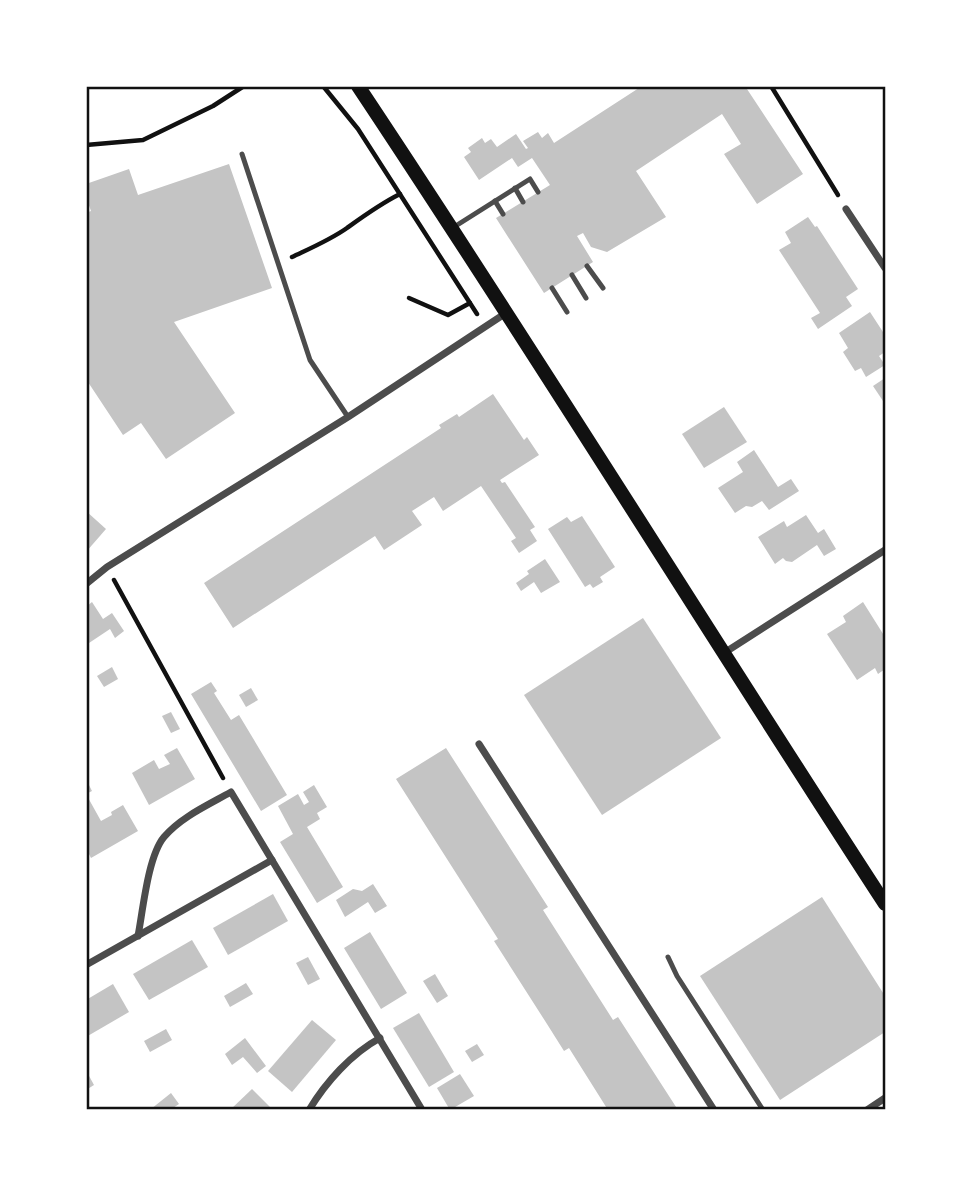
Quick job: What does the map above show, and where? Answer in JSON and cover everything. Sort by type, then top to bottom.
[{"type":"main road","points":[[358,86],[508,312],[885,904]]},
{"type":"street","points":[[846,209],[885,268]]},
{"type":"street","points":[[88,579],[508,312]]},
{"type":"street","points":[[723,653],[885,550]]},
{"type":"street","points":[[479,744],[714,1110]]},
{"type":"street","points":[[138,936],[150,871],[162,838],[181,821],[231,792],[380,1038],[421,1108],[418,1110]]},
{"type":"street","points":[[86,965],[272,860]]},
{"type":"street","points":[[309,1110],[319,1092],[352,1058],[380,1038]]},
{"type":"street","points":[[867,1110],[885,1098]]},
{"type":"lane","points":[[242,153],[310,360],[348,416]]},
{"type":"lane","points":[[453,228],[530,179],[538,192]]},
{"type":"lane","points":[[515,188],[523,202]]},
{"type":"lane","points":[[495,201],[503,214]]},
{"type":"lane","points":[[587,266],[603,288]]},
{"type":"lane","points":[[572,275],[586,299]]},
{"type":"lane","points":[[552,288],[567,312]]},
{"type":"lane","points":[[668,957],[677,976],[763,1110]]},
{"type":"path","points":[[86,145],[144,140],[213,106],[244,86]]},
{"type":"path","points":[[323,86],[358,129],[485,327]]},
{"type":"path","points":[[771,86],[846,209]]},
{"type":"path","points":[[277,263],[318,245],[347,228],[368,211],[400,194]]},
{"type":"path","points":[[409,298],[448,315],[470,303]]},
{"type":"path","points":[[107,567],[231,792]]},
{"type":"building","points":[[642,86],[745,86],[803,174],[757,204],[724,154],[741,144],[722,114],[636,171],[666,217],[607,252],[591,247],[583,233],[577,236],[593,262],[544,293],[496,218],[550,185],[532,158],[518,167],[512,158],[479,180],[464,157],[471,152],[468,148],[482,138],[485,143],[491,139],[497,147],[516,134],[526,149],[528,148],[523,141],[538,132],[542,138],[548,133],[554,143]]},
{"type":"building","points":[[229,164],[272,288],[174,322],[235,413],[166,459],[141,423],[123,435],[86,379],[86,213],[91,211],[86,197],[86,184],[129,169],[138,195]]},
{"type":"building","points":[[808,217],[815,227],[817,226],[858,289],[846,297],[852,306],[818,329],[811,318],[820,313],[779,250],[791,243],[785,232]]},
{"type":"building","points":[[870,312],[883,332],[885,331],[885,352],[879,356],[885,365],[866,377],[861,368],[855,371],[843,352],[848,348],[839,333]]},
{"type":"building","points":[[885,378],[885,404],[873,386]]},
{"type":"building","points":[[493,394],[524,440],[527,437],[539,455],[500,480],[505,482],[535,527],[530,530],[537,541],[519,553],[511,541],[516,538],[481,486],[443,511],[434,497],[412,511],[422,525],[384,550],[375,536],[233,628],[204,583],[441,428],[439,425],[457,414],[459,417]]},
{"type":"building","points":[[724,407],[747,442],[704,468],[682,434]]},
{"type":"building","points":[[754,450],[778,487],[791,479],[799,491],[769,510],[762,501],[735,513],[718,488],[743,472],[737,462]]},
{"type":"building","points":[[86,511],[106,529],[86,552]]},
{"type":"building","points":[[806,515],[818,533],[824,529],[836,549],[824,556],[817,545],[792,562],[783,558],[775,564],[758,537],[784,521],[787,527]]},
{"type":"building","points":[[582,516],[615,567],[600,577],[603,582],[593,588],[590,584],[585,587],[548,529],[567,517],[571,522]]},
{"type":"building","points":[[545,559],[560,582],[541,593],[534,582],[521,591],[516,583],[529,574],[527,571]]},
{"type":"building","points":[[92,602],[103,619],[112,613],[124,631],[115,638],[110,629],[86,645],[86,607]]},
{"type":"building","points":[[863,602],[885,637],[885,669],[878,674],[875,668],[857,680],[827,634],[846,622],[843,616]]},
{"type":"building","points":[[643,618],[721,738],[602,815],[524,695]]},
{"type":"building","points":[[112,667],[118,679],[104,687],[97,676]]},
{"type":"building","points":[[211,682],[217,691],[214,693],[231,720],[239,715],[287,795],[261,811],[191,694]]},
{"type":"building","points":[[251,688],[258,700],[246,707],[239,695]]},
{"type":"building","points":[[171,712],[180,729],[171,733],[162,716]]},
{"type":"building","points":[[177,748],[195,779],[149,805],[132,773],[154,760],[159,769],[170,764],[164,755]]},
{"type":"building","points":[[446,748],[548,907],[543,910],[613,1020],[618,1017],[678,1110],[608,1110],[569,1048],[564,1051],[494,941],[498,939],[396,779]]},
{"type":"building","points":[[86,779],[92,791],[86,794]]},
{"type":"building","points":[[314,785],[327,807],[317,813],[320,819],[307,827],[343,887],[317,903],[280,842],[293,834],[278,806],[298,794],[304,805],[309,802],[303,792]]},
{"type":"building","points":[[86,794],[101,821],[123,805],[138,831],[91,858],[86,848]]},
{"type":"building","points":[[373,884],[387,906],[375,913],[368,902],[345,917],[336,900],[353,889],[362,891]]},
{"type":"building","points":[[273,894],[288,921],[228,955],[213,928]]},
{"type":"building","points":[[822,897],[885,996],[885,1032],[780,1100],[700,976]]},
{"type":"building","points":[[370,932],[407,993],[381,1009],[344,948]]},
{"type":"building","points":[[192,940],[208,967],[149,1000],[133,974]]},
{"type":"building","points":[[308,957],[320,979],[308,985],[296,963]]},
{"type":"building","points":[[435,974],[448,996],[437,1003],[423,981]]},
{"type":"building","points":[[246,983],[253,994],[230,1007],[224,996]]},
{"type":"building","points":[[113,984],[129,1012],[86,1037],[86,1000]]},
{"type":"building","points":[[419,1013],[454,1072],[429,1087],[393,1028]]},
{"type":"building","points":[[312,1020],[336,1040],[292,1092],[268,1071]]},
{"type":"building","points":[[166,1029],[172,1040],[150,1052],[144,1041]]},
{"type":"building","points":[[245,1038],[266,1066],[257,1073],[243,1057],[232,1065],[225,1054]]},
{"type":"building","points":[[477,1044],[484,1055],[472,1062],[465,1051]]},
{"type":"building","points":[[88,1074],[94,1085],[86,1090],[86,1075]]},
{"type":"building","points":[[460,1074],[474,1096],[450,1110],[437,1088]]},
{"type":"building","points":[[252,1089],[273,1110],[230,1110]]},
{"type":"building","points":[[171,1093],[179,1104],[170,1110],[151,1109]]}]
